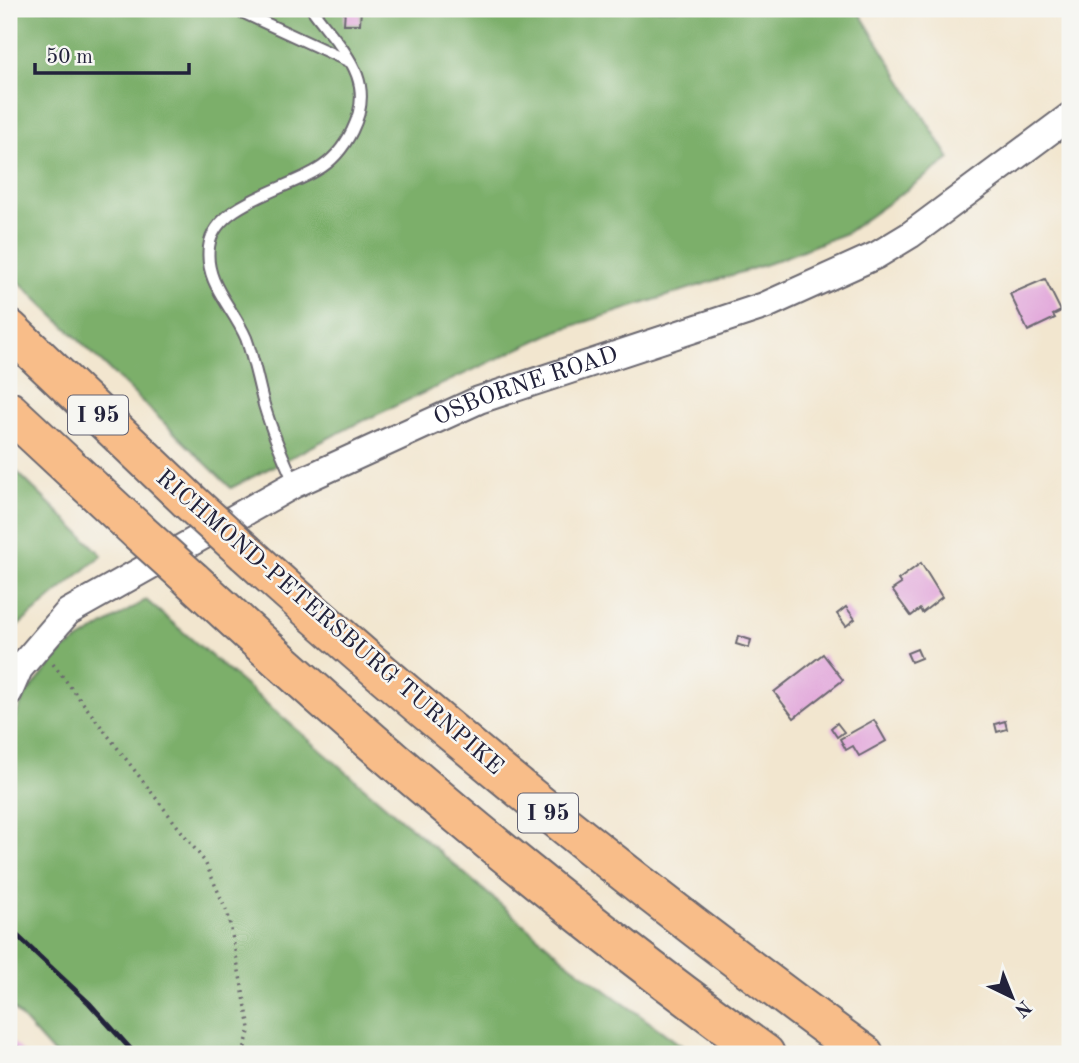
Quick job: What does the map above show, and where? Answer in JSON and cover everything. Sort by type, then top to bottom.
[{"type":"highway","name":"RICHMOND-PETERSBURG TURNPIKE","points":[[9,329],[188,500],[356,653],[616,868],[864,1054]]},
{"type":"highway","name":"I 95","points":[[9,411],[337,714],[438,800],[569,905],[765,1054]]},
{"type":"street","name":"OSBORNE ROAD","points":[[12,674],[68,612],[295,484],[480,400],[764,306],[877,255],[909,235],[1070,116]]},
{"type":"lane","points":[[235,9],[350,62]]},
{"type":"lane","points":[[295,484],[277,444],[245,337],[215,285],[209,266],[209,247],[213,233],[228,214],[318,170],[346,142],[361,105],[356,74],[312,9]]},
{"type":"path","points":[[39,646],[205,862],[228,914],[250,1028],[243,1054]]},
{"type":"green space","points":[[9,9],[857,9],[950,159],[846,233],[770,263],[557,331],[350,427],[231,488],[9,272]]},
{"type":"green space","points":[[9,464],[102,555],[12,631],[9,638]]},
{"type":"green space","points":[[146,600],[571,965],[693,1054],[54,1054],[9,1004],[9,732],[24,697],[63,650]]},
{"type":"building","points":[[345,9],[361,9],[360,24],[344,24]]},
{"type":"building","points":[[1045,279],[1061,311],[1053,315],[1055,318],[1028,331],[1010,294]]},
{"type":"building","points":[[921,563],[942,597],[922,613],[920,609],[911,616],[892,590],[901,584],[898,580]]},
{"type":"building","points":[[846,607],[855,619],[846,626],[837,614]]},
{"type":"building","points":[[738,636],[751,640],[749,648],[736,644]]},
{"type":"building","points":[[917,649],[921,658],[911,662],[907,653]]},
{"type":"building","points":[[823,654],[843,680],[794,718],[774,692]]},
{"type":"building","points":[[874,720],[886,741],[859,756],[853,746],[846,750],[840,739]]},
{"type":"building","points":[[1005,721],[1007,729],[997,732],[995,724]]},
{"type":"building","points":[[837,723],[844,732],[837,737],[831,728]]},
{"type":"building","points":[[9,1038],[25,1054],[9,1054]]},
{"type":"railway","points":[[9,928],[89,1003],[135,1054]]}]
